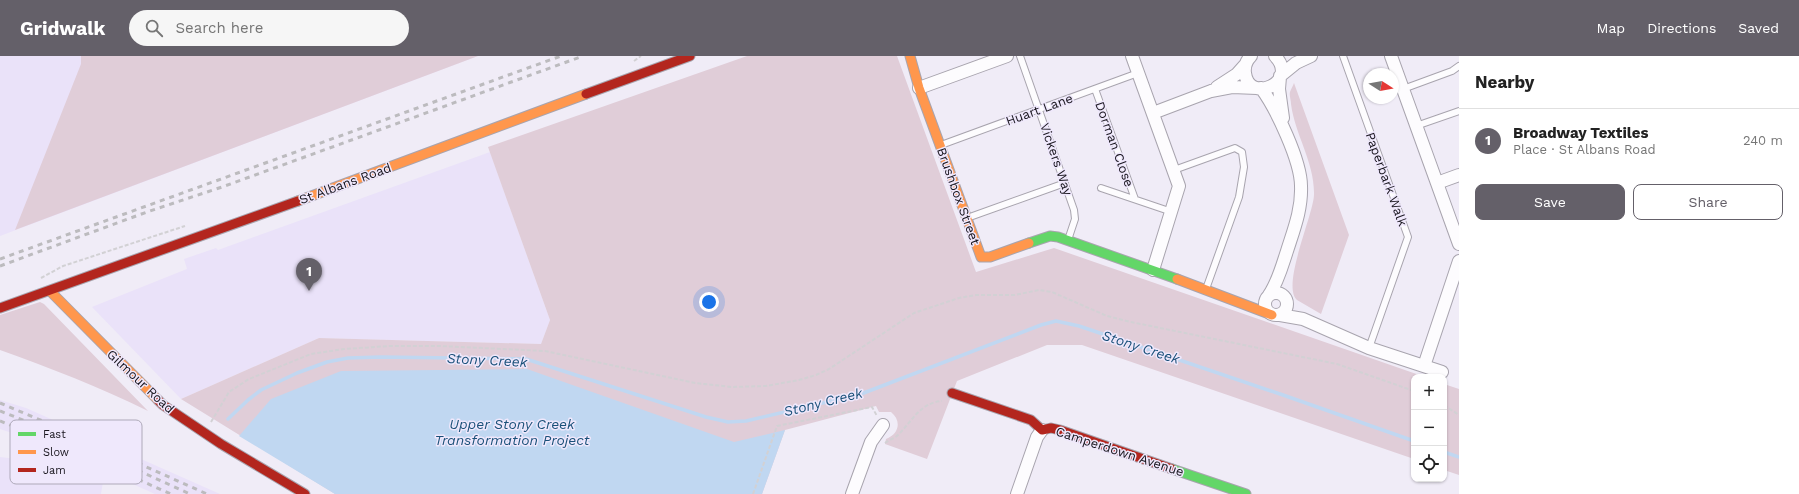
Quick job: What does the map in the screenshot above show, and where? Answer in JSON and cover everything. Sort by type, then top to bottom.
[{"type":"street","name":"St Albans Road","points":[[0,308],[690,56]]},
{"type":"street","name":"Brushbox Street","points":[[910,56],[919,88],[981,257],[990,257],[1050,236],[1058,237],[1153,270],[1242,304],[1276,315],[1293,316],[1318,325],[1369,348],[1442,372]]},
{"type":"street","points":[[919,88],[1007,56]]},
{"type":"street","points":[[1132,56],[1179,186],[1153,270]]},
{"type":"street","points":[[1274,56],[1280,64],[1279,89],[1286,133]]},
{"type":"street","points":[[1153,113],[1211,91],[1232,87],[1259,88],[1272,86],[1296,63],[1311,56]]},
{"type":"street","points":[[1391,56],[1459,244]]},
{"type":"street","points":[[1247,60],[1246,76],[1248,81],[1259,88],[1276,112],[1286,133],[1302,184],[1299,212],[1274,288],[1268,296],[1265,306],[1269,313],[1276,315],[1286,310],[1287,306],[1282,277],[1283,263]]},
{"type":"street","points":[[1211,91],[1237,74],[1247,60]]},
{"type":"street","points":[[1437,183],[1459,175]]},
{"type":"street","points":[[1424,366],[1459,261]]},
{"type":"street","name":"Gilmour Road","points":[[50,291],[153,396],[178,416],[205,434],[305,494]]},
{"type":"street","points":[[1242,304],[1253,303],[1275,293],[1285,297]]},
{"type":"street","name":"Brushbox Street","points":[[1285,297],[1307,318],[1318,325]]},
{"type":"street","name":"Camperdown Avenue","points":[[952,393],[1031,420],[1042,430],[1051,428],[1060,430],[1246,494]]},
{"type":"street","points":[[852,494],[871,442],[883,425]]},
{"type":"street","points":[[1017,494],[1037,437],[1042,430]]},
{"type":"lane","name":"Vickers Way","points":[[1020,56],[1074,210],[1075,219],[1068,240]]},
{"type":"lane","name":"Paperbark Walk","points":[[1343,56],[1408,237],[1369,348]]},
{"type":"lane","points":[[1403,89],[1459,67]]},
{"type":"lane","name":"Huart Lane","points":[[941,145],[1138,73]]},
{"type":"lane","name":"Dorman Close","points":[[1095,88],[1134,199]]},
{"type":"lane","points":[[1416,126],[1459,111]]},
{"type":"lane","points":[[1174,170],[1235,148],[1242,152],[1244,167],[1239,197],[1206,290]]},
{"type":"lane","points":[[967,218],[1065,182]]},
{"type":"lane","name":"Dorman Close","points":[[1101,188],[1172,212]]},
{"type":"path","points":[[205,434],[225,397],[234,387],[276,367],[311,354],[390,346],[545,351],[695,383],[732,387],[766,386],[799,380],[829,369],[899,322],[914,313],[933,306],[976,295],[1016,295],[1039,290],[1052,292],[1113,318],[1337,364],[1411,390]]},
{"type":"path","points":[[884,443],[898,435],[915,414],[924,406],[934,402],[947,402]]},
{"type":"path","points":[[753,494],[777,426],[872,407],[883,425]]},
{"type":"path","points":[[1447,407],[1459,415]]},
{"type":"shaded area","points":[[0,56],[478,56],[0,236]]},
{"type":"shaded area","points":[[81,56],[478,56],[15,230],[81,64]]},
{"type":"shaded area","points":[[747,56],[897,56],[976,272],[1054,248],[1416,374],[1411,374],[1411,458],[1082,345],[1047,345],[957,381],[927,459],[885,444],[886,439],[896,431],[898,423],[897,419],[891,412],[879,412],[876,406],[785,430],[762,494],[335,494],[181,399],[319,338],[541,344],[550,320],[488,147]]},
{"type":"shaded area","points":[[1294,83],[1349,235],[1321,314],[1297,300],[1293,292],[1295,266],[1314,195],[1308,160],[1296,127],[1291,104],[1290,93]]},
{"type":"shaded area","points":[[490,152],[550,320],[541,344],[319,338],[181,399],[92,307],[187,269],[184,259],[216,248],[218,250]]},
{"type":"shaded area","points":[[40,302],[44,304],[148,411],[75,378],[0,350],[0,315]]},
{"type":"shaded area","points":[[1447,385],[1459,389],[1459,475],[1447,471]]},
{"type":"shaded area","points":[[0,400],[26,408],[53,420],[10,420],[10,432],[0,429]]},
{"type":"shaded area","points":[[0,457],[10,458],[10,484],[103,484],[101,494],[0,494]]},
{"type":"shaded area","points":[[142,459],[220,494],[155,494],[133,484],[142,484]]},
{"type":"water","name":"Upper Stony Creek Transformation Project","points":[[527,369],[734,442],[785,430],[762,494],[335,494],[239,436],[271,399],[341,371]]},
{"type":"waterway","name":"Stony Creek","points":[[228,419],[261,390],[297,373],[327,362],[348,358],[381,357],[526,359],[706,417],[728,422],[746,421],[861,394],[1041,325],[1056,321],[1079,326],[1411,440]]},
{"type":"waterway","name":"Stony Creek","points":[[1447,453],[1459,457]]},
{"type":"railway","points":[[0,259],[561,56]]},
{"type":"railway","points":[[0,266],[583,56]]},
{"type":"railway","points":[[0,403],[40,420]]},
{"type":"railway","points":[[0,411],[23,420]]},
{"type":"railway","points":[[0,421],[10,425]]},
{"type":"railway","points":[[142,465],[207,494]]},
{"type":"railway","points":[[142,472],[190,494]]},
{"type":"railway","points":[[142,481],[171,494]]},
{"type":"traffic: fast","points":[[1029,243],[1050,236],[1058,237],[1177,279]]},
{"type":"traffic: fast","points":[[1172,469],[1246,494]]},
{"type":"traffic: slow","points":[[910,56],[919,88],[981,257],[990,257],[1029,243]]},
{"type":"traffic: slow","points":[[298,201],[586,94]]},
{"type":"traffic: slow","points":[[1177,279],[1272,315]]},
{"type":"traffic: slow","points":[[50,291],[158,400]]},
{"type":"traffic: jam","points":[[586,94],[690,56]]},
{"type":"traffic: jam","points":[[0,308],[298,201]]},
{"type":"traffic: jam","points":[[952,393],[1031,420],[1042,430],[1051,428],[1060,430],[1172,469]]},
{"type":"traffic: jam","points":[[158,400],[163,405],[221,444],[305,494]]},
{"type":"place","name":"Broadway Textiles","points":[[309,291]]}]
